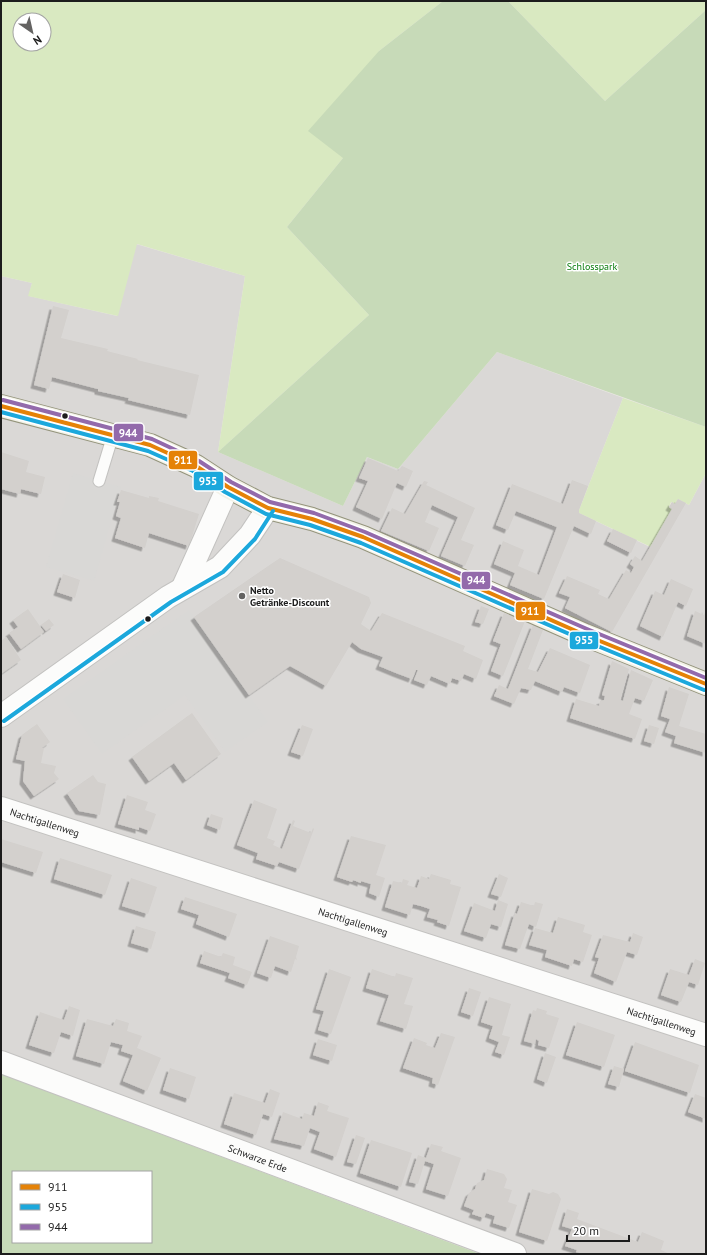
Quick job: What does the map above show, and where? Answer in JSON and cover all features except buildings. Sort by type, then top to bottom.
[{"type":"main road","points":[[1,406],[150,445],[190,463],[228,487],[268,508],[312,519],[363,537],[585,635],[706,684]]},
{"type":"street","points":[[183,587],[228,487]]},
{"type":"street","points":[[1,716],[183,587],[220,567],[250,535],[268,508]]},
{"type":"street","name":"Nachtigallenweg","points":[[1,808],[706,1035]]},
{"type":"street","name":"Schwarze Erde","points":[[1,1062],[515,1254]]},
{"type":"lane","points":[[99,481],[113,435]]},
{"type":"shaded area","points":[[136,244],[245,276],[218,452],[343,506],[367,457],[398,469],[497,352],[623,398],[579,513],[650,547],[672,502],[678,499],[689,505],[706,473],[706,1254],[480,1254],[1,1074],[1,276],[32,283],[29,296],[117,316]]},
{"type":"shaded area","points":[[73,473],[121,487],[94,581],[46,567]]},
{"type":"shaded area","points":[[189,610],[268,722],[225,752],[185,695],[102,754],[63,699]]},
{"type":"green space","points":[[1,1],[443,1],[379,51],[343,158],[287,227],[369,315],[218,452],[245,276],[137,244],[118,316],[28,296],[32,283],[1,276]]},
{"type":"green space","name":"Schlosspark","points":[[443,1],[508,1],[605,101],[706,10],[706,427],[497,352],[398,469],[367,457],[343,506],[218,452],[369,315],[287,227],[343,158],[308,131],[379,51]]},
{"type":"green space","points":[[508,1],[706,1],[706,10],[605,101]]},
{"type":"green space","points":[[623,398],[706,427],[706,473],[689,505],[678,499],[675,504],[671,502],[669,507],[672,509],[651,547],[579,513]]},
{"type":"green space","points":[[1,1074],[480,1254],[1,1254]]},
{"type":"transit line","name":"944","points":[[3,400],[152,439],[199,461],[231,482],[270,502],[314,513],[365,532],[587,629],[706,678]]},
{"type":"transit line","name":"911","points":[[1,406],[150,445],[196,466],[228,487],[268,508],[312,519],[363,537],[585,635],[706,684]]},
{"type":"transit line","name":"955","points":[[1,412],[148,451],[193,471],[225,492],[266,514],[310,525],[361,543],[583,640],[704,690]]},
{"type":"transit line","name":"955","points":[[4,721],[171,602],[223,572],[255,539],[273,511]]},
{"type":"place","name":"Netto Getränke-Discount","points":[[242,596]]}]
